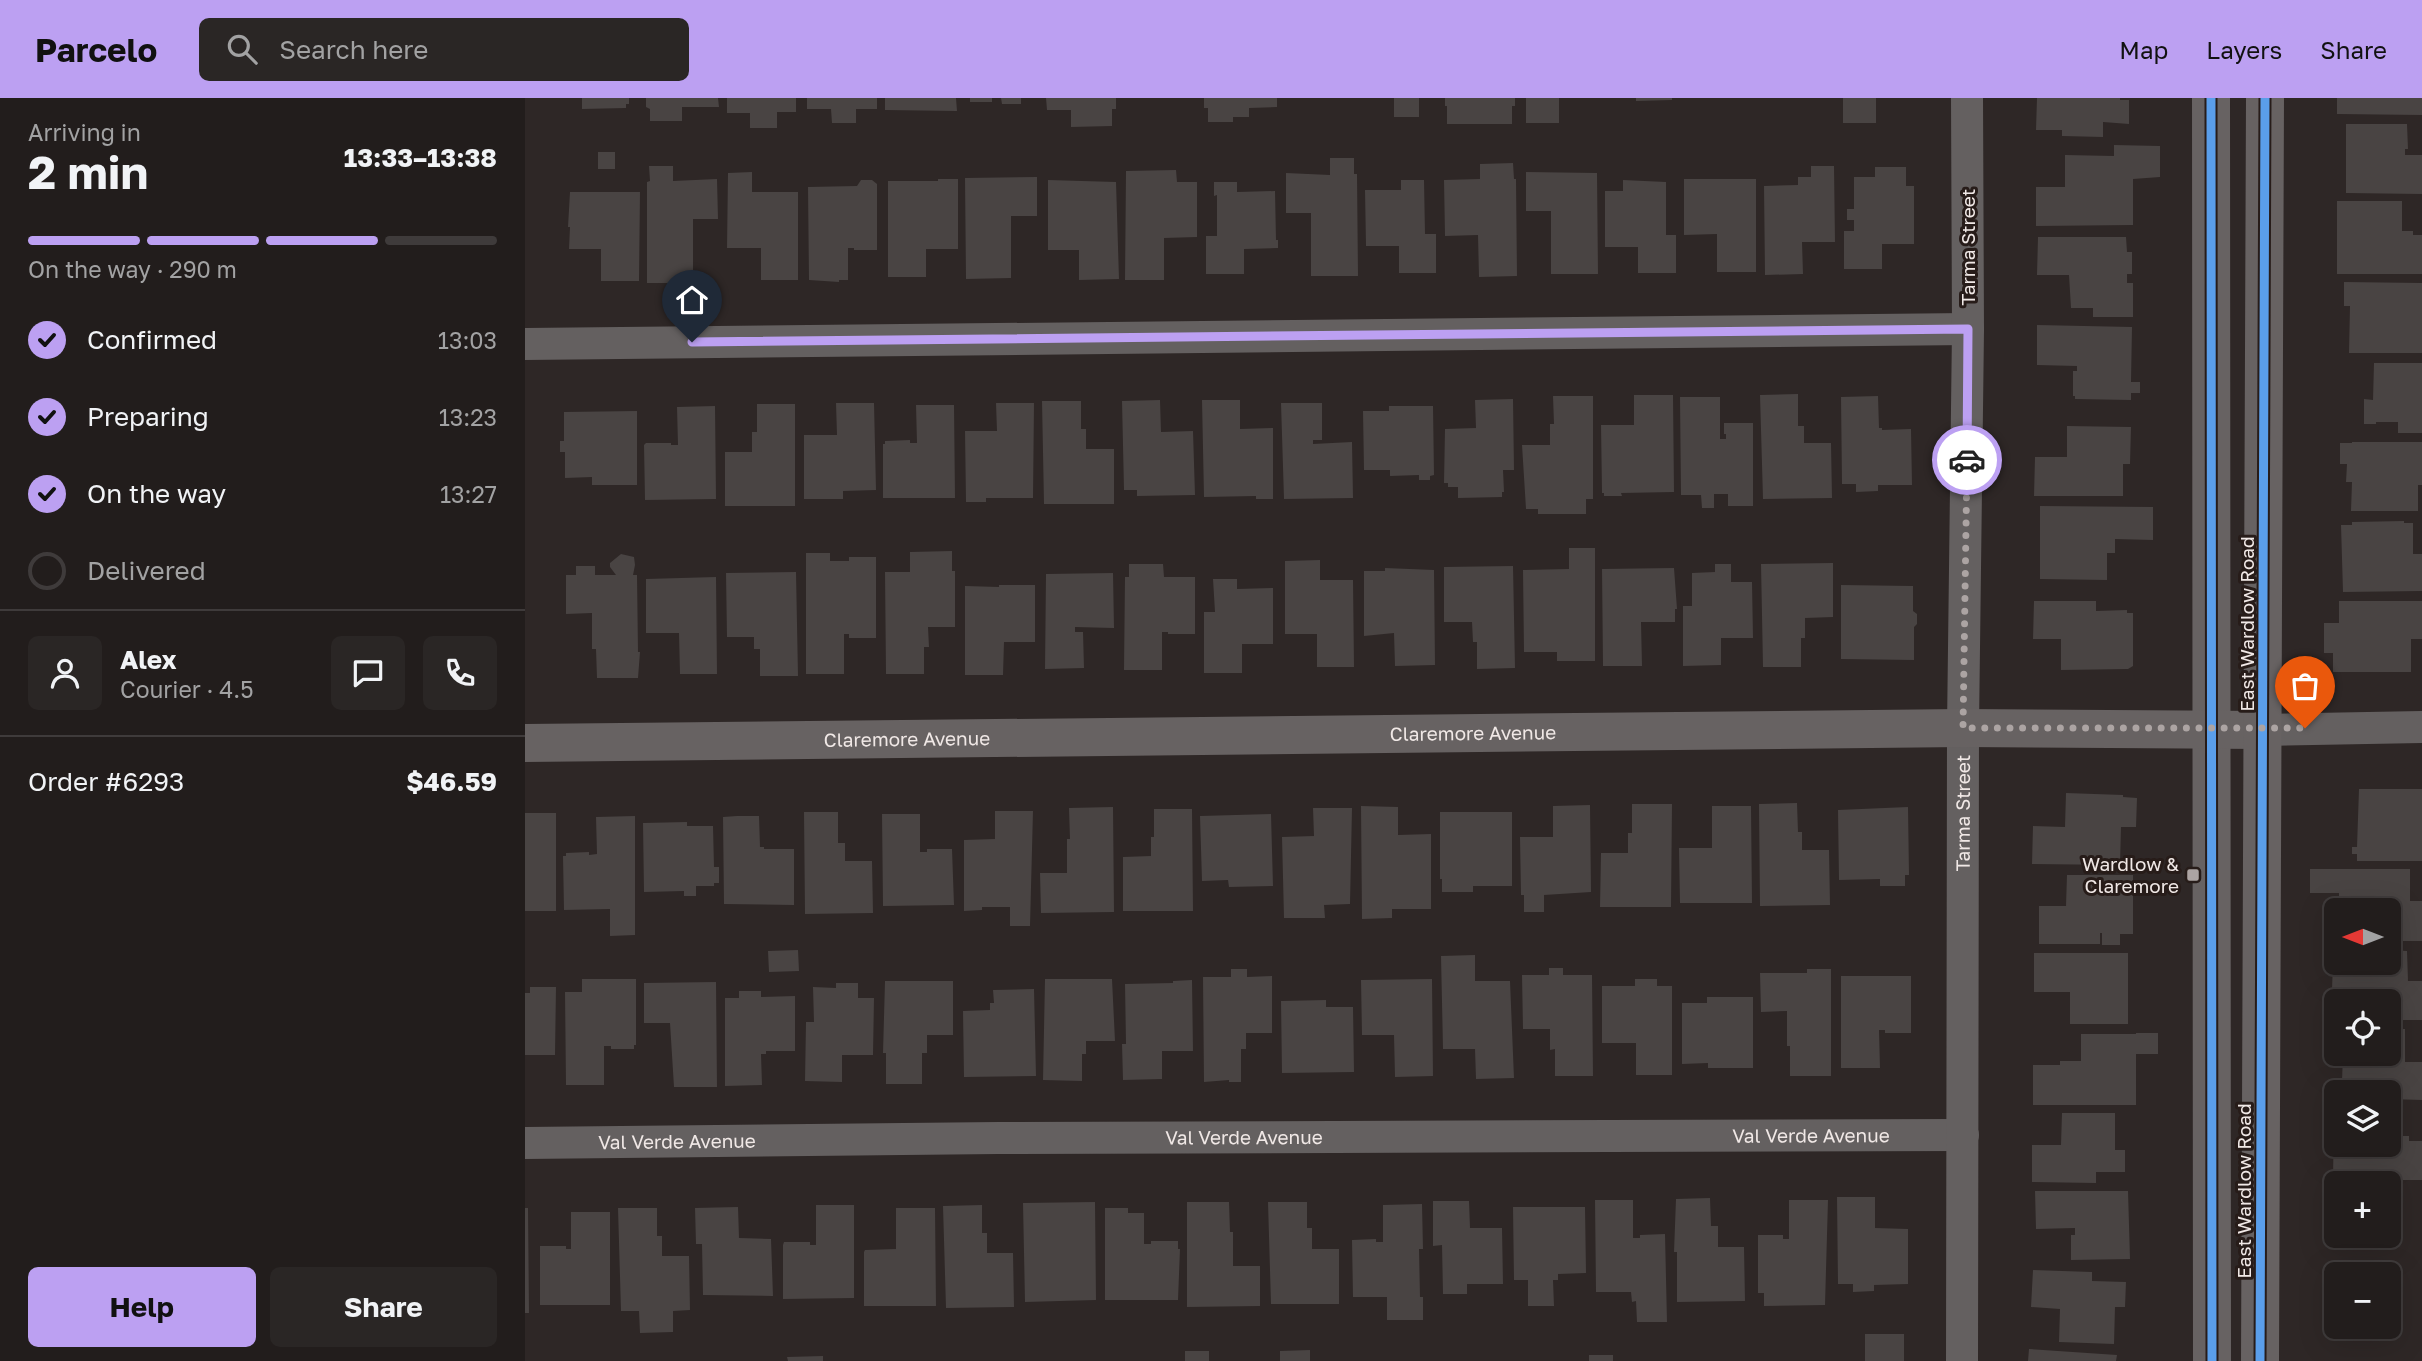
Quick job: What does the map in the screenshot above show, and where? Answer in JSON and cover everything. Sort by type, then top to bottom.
[{"type":"main road","name":"East Wardlow Road","points":[[2211,98],[2212,1361]]},
{"type":"main road","name":"East Wardlow Road","points":[[2260,1361],[2265,98]]},
{"type":"main road","name":"Claremore Avenue","points":[[525,743],[1963,728],[2263,730]]},
{"type":"street","name":"Tarma Street","points":[[1962,1361],[1967,98]]},
{"type":"street","points":[[525,344],[1968,329]]},
{"type":"street","name":"Claremore Avenue","points":[[2263,730],[2422,727]]},
{"type":"street","name":"Val Verde Avenue","points":[[525,1143],[1012,1138],[1963,1135]]},
{"type":"building","points":[[582,98],[629,98],[629,104],[626,104],[626,108],[582,109]]},
{"type":"building","points":[[646,98],[718,98],[719,107],[682,107],[682,121],[650,121]]},
{"type":"building","points":[[727,98],[796,98],[796,112],[777,112],[777,128],[750,128],[750,113],[727,113]]},
{"type":"building","points":[[807,98],[877,98],[877,109],[856,109],[856,123],[832,123],[831,109],[807,109]]},
{"type":"building","points":[[885,98],[956,98],[957,111],[885,110]]},
{"type":"building","points":[[970,98],[992,98],[992,102],[970,102]]},
{"type":"building","points":[[1001,98],[1021,98],[1021,104],[1002,104]]},
{"type":"building","points":[[1046,98],[1116,98],[1116,109],[1112,109],[1112,126],[1071,127],[1071,110],[1047,110]]},
{"type":"building","points":[[1204,98],[1277,98],[1277,107],[1249,108],[1249,117],[1233,117],[1233,122],[1208,122],[1208,108],[1204,108]]},
{"type":"building","points":[[1394,98],[1419,98],[1419,117],[1394,117]]},
{"type":"building","points":[[1445,98],[1515,98],[1512,124],[1447,124]]},
{"type":"building","points":[[1526,98],[1559,98],[1559,123],[1526,123]]},
{"type":"building","points":[[1636,98],[1672,98],[1672,100],[1636,101]]},
{"type":"building","points":[[1843,98],[1876,98],[1876,123],[1843,123]]},
{"type":"building","points":[[2037,98],[2129,100],[2129,124],[2103,122],[2103,137],[2062,136],[2062,130],[2036,130]]},
{"type":"building","points":[[2337,98],[2422,98],[2422,115],[2337,114]]},
{"type":"building","points":[[2346,124],[2407,124],[2408,149],[2405,149],[2405,155],[2422,155],[2422,194],[2346,193]]},
{"type":"building","points":[[2114,145],[2160,146],[2160,177],[2133,179],[2133,225],[2036,226],[2036,187],[2065,187],[2065,155],[2114,156]]},
{"type":"building","points":[[598,152],[615,152],[615,169],[598,169]]},
{"type":"building","points":[[1330,158],[1354,158],[1354,174],[1357,174],[1358,276],[1311,276],[1311,213],[1286,213],[1286,173],[1330,175]]},
{"type":"building","points":[[1513,163],[1516,179],[1517,276],[1479,277],[1478,235],[1445,236],[1444,180],[1480,179],[1480,164]]},
{"type":"building","points":[[649,166],[673,166],[673,181],[717,179],[718,219],[693,219],[693,283],[647,283]]},
{"type":"building","points":[[1811,166],[1834,166],[1835,242],[1802,242],[1803,274],[1765,275],[1764,186],[1798,185],[1798,177],[1811,177]]},
{"type":"building","points":[[1875,167],[1906,167],[1906,186],[1914,186],[1914,244],[1882,244],[1882,269],[1844,269],[1844,231],[1854,231],[1854,220],[1847,220],[1847,209],[1854,209],[1854,177],[1875,177]]},
{"type":"building","points":[[1176,170],[1177,182],[1197,182],[1197,237],[1164,238],[1164,280],[1125,280],[1126,171]]},
{"type":"building","points":[[752,172],[752,192],[798,192],[798,280],[761,280],[761,248],[727,248],[728,173]]},
{"type":"building","points":[[1526,172],[1597,173],[1598,274],[1551,274],[1551,211],[1526,211]]},
{"type":"building","points":[[1037,177],[1037,216],[1011,216],[1011,278],[966,279],[965,178]]},
{"type":"building","points":[[958,179],[958,249],[926,249],[926,277],[888,277],[888,181]]},
{"type":"building","points":[[1684,179],[1756,179],[1756,272],[1717,272],[1717,234],[1684,235]]},
{"type":"building","points":[[861,180],[872,180],[877,184],[877,250],[848,248],[848,280],[809,280],[808,187],[857,186]]},
{"type":"building","points":[[1048,180],[1116,182],[1119,279],[1079,280],[1079,250],[1048,250]]},
{"type":"building","points":[[1401,180],[1424,180],[1425,234],[1436,234],[1436,273],[1399,273],[1399,246],[1366,246],[1365,190],[1401,190]]},
{"type":"building","points":[[1623,180],[1666,182],[1666,235],[1676,235],[1676,273],[1638,273],[1638,247],[1605,247],[1605,191],[1623,191]]},
{"type":"building","points":[[1214,182],[1237,182],[1237,192],[1275,191],[1278,248],[1244,249],[1244,274],[1206,274],[1206,236],[1217,236],[1217,195],[1214,196]]},
{"type":"building","points":[[570,192],[640,192],[639,281],[601,281],[601,249],[569,249]]},
{"type":"building","points":[[2337,201],[2402,201],[2402,231],[2413,231],[2413,235],[2422,235],[2422,274],[2337,274]]},
{"type":"building","points":[[2038,237],[2126,237],[2127,252],[2132,252],[2132,274],[2127,274],[2127,283],[2133,283],[2133,317],[2093,317],[2093,308],[2071,308],[2069,275],[2037,275]]},
{"type":"building","points":[[2344,282],[2422,283],[2422,353],[2349,353],[2350,306],[2344,306]]},
{"type":"building","points":[[2037,325],[2132,327],[2131,382],[2140,382],[2140,393],[2131,393],[2131,400],[2075,399],[2073,371],[2077,371],[2077,366],[2037,365]]},
{"type":"building","points":[[2374,363],[2422,363],[2422,433],[2398,433],[2398,422],[2364,424],[2364,399],[2373,400]]},
{"type":"building","points":[[1798,394],[1798,426],[1804,426],[1804,443],[1831,443],[1832,498],[1763,499],[1760,395]]},
{"type":"building","points":[[1634,395],[1673,395],[1674,492],[1604,496],[1601,425],[1634,425]]},
{"type":"building","points":[[1553,396],[1593,396],[1593,499],[1586,499],[1586,514],[1538,514],[1538,509],[1526,509],[1522,445],[1550,445],[1550,424],[1554,424]]},
{"type":"building","points":[[1878,396],[1879,428],[1911,429],[1912,485],[1878,485],[1878,491],[1856,492],[1856,484],[1842,484],[1841,397]]},
{"type":"building","points":[[1680,397],[1720,397],[1720,439],[1726,439],[1724,423],[1753,423],[1753,506],[1728,506],[1728,494],[1714,494],[1714,508],[1702,508],[1701,495],[1681,495]]},
{"type":"building","points":[[1513,399],[1514,470],[1503,470],[1502,497],[1458,498],[1458,487],[1448,487],[1448,483],[1444,483],[1445,429],[1476,428],[1475,400]]},
{"type":"building","points":[[1160,400],[1161,432],[1193,431],[1195,495],[1137,496],[1137,490],[1124,490],[1122,401]]},
{"type":"building","points":[[1202,400],[1240,400],[1240,429],[1273,428],[1273,499],[1256,499],[1256,496],[1204,497]]},
{"type":"building","points":[[1042,401],[1081,401],[1081,429],[1086,429],[1086,449],[1114,449],[1114,504],[1044,504]]},
{"type":"building","points":[[836,403],[874,403],[876,490],[843,491],[843,499],[804,499],[804,435],[837,435]]},
{"type":"building","points":[[996,403],[1034,403],[1033,498],[986,498],[986,502],[966,502],[965,431],[997,431]]},
{"type":"building","points":[[1281,403],[1322,403],[1322,440],[1313,440],[1313,444],[1352,442],[1353,498],[1284,499]]},
{"type":"building","points":[[757,404],[795,404],[795,506],[725,506],[725,452],[752,452],[752,432],[757,432]]},
{"type":"building","points":[[916,405],[954,405],[955,498],[883,498],[883,444],[885,441],[910,440],[910,443],[917,443]]},
{"type":"building","points":[[715,406],[716,499],[645,500],[644,445],[678,445],[677,407]]},
{"type":"building","points":[[1389,406],[1433,406],[1434,475],[1430,476],[1430,480],[1419,480],[1419,475],[1390,476],[1390,470],[1364,470],[1363,411],[1389,411]]},
{"type":"building","points":[[637,411],[637,485],[592,485],[592,477],[565,478],[565,452],[560,452],[560,441],[564,441],[564,412]]},
{"type":"building","points":[[2067,426],[2131,427],[2130,464],[2123,464],[2123,496],[2034,496],[2035,457],[2067,457]]},
{"type":"building","points":[[2422,442],[2422,485],[2418,485],[2418,511],[2351,511],[2352,482],[2346,482],[2347,464],[2340,464],[2340,443]]},
{"type":"building","points":[[2040,506],[2153,507],[2153,540],[2115,539],[2115,553],[2107,553],[2107,580],[2040,579]]},
{"type":"building","points":[[2352,522],[2413,523],[2413,554],[2422,554],[2422,591],[2343,592],[2341,525],[2352,525]]},
{"type":"building","points":[[1569,548],[1595,548],[1595,661],[1557,661],[1557,652],[1524,652],[1523,570],[1569,569]]},
{"type":"building","points":[[952,551],[952,571],[955,571],[955,627],[928,627],[929,647],[924,647],[924,674],[886,674],[885,572],[910,572],[910,552]]},
{"type":"building","points":[[806,553],[830,553],[830,561],[849,561],[849,557],[876,557],[876,638],[849,638],[849,634],[844,634],[844,674],[806,674]]},
{"type":"building","points":[[621,554],[634,557],[633,575],[637,575],[640,652],[638,678],[597,678],[596,649],[592,649],[592,613],[566,614],[566,575],[576,575],[576,566],[595,566],[595,575],[616,575],[610,563]]},
{"type":"building","points":[[1320,560],[1320,580],[1353,580],[1354,667],[1317,667],[1317,634],[1285,634],[1285,561]]},
{"type":"building","points":[[1833,563],[1833,617],[1805,618],[1805,638],[1801,638],[1801,667],[1763,667],[1761,564]]},
{"type":"building","points":[[1129,564],[1163,564],[1164,577],[1195,577],[1195,634],[1162,632],[1162,670],[1124,670],[1125,577],[1129,577]]},
{"type":"building","points":[[1715,564],[1731,564],[1731,582],[1752,582],[1753,638],[1721,638],[1721,665],[1683,666],[1683,606],[1692,606],[1692,573],[1715,572]]},
{"type":"building","points":[[1513,566],[1515,668],[1477,669],[1477,642],[1473,642],[1472,622],[1444,622],[1444,567]]},
{"type":"building","points":[[1385,568],[1434,570],[1435,665],[1395,666],[1394,633],[1364,636],[1364,571],[1385,571]]},
{"type":"building","points":[[1674,568],[1677,609],[1675,622],[1641,622],[1642,666],[1603,666],[1602,569]]},
{"type":"building","points":[[796,572],[798,676],[760,676],[760,649],[754,649],[754,637],[727,637],[726,573]]},
{"type":"building","points":[[1113,573],[1114,628],[1075,627],[1075,632],[1083,632],[1084,668],[1045,669],[1046,574]]},
{"type":"building","points":[[716,577],[717,674],[680,674],[679,633],[646,633],[646,579]]},
{"type":"building","points":[[1213,579],[1237,579],[1237,589],[1273,588],[1273,644],[1242,644],[1242,673],[1204,673],[1204,612],[1215,612]]},
{"type":"building","points":[[1035,585],[1035,642],[1004,642],[1003,675],[965,675],[965,586]]},
{"type":"building","points":[[1841,585],[1913,586],[1913,611],[1917,614],[1917,624],[1914,627],[1914,660],[1841,659]]},
{"type":"building","points":[[2034,601],[2096,601],[2096,611],[2127,610],[2127,613],[2133,613],[2133,666],[2128,669],[2061,670],[2061,639],[2033,639]]},
{"type":"building","points":[[2339,601],[2422,601],[2422,639],[2411,639],[2411,672],[2333,672],[2333,653],[2324,653],[2324,623],[2339,623]]},
{"type":"building","points":[[2359,789],[2422,789],[2422,861],[2357,861],[2357,854],[2352,854],[2352,847],[2357,847]]},
{"type":"building","points":[[2066,793],[2137,798],[2136,827],[2121,827],[2120,865],[2032,864],[2033,826],[2065,827]]},
{"type":"building","points":[[1797,803],[1802,850],[1829,850],[1830,905],[1760,906],[1759,804]]},
{"type":"building","points":[[1632,804],[1672,804],[1671,907],[1600,907],[1601,853],[1628,853],[1628,833],[1632,833]]},
{"type":"building","points":[[1590,805],[1591,892],[1544,895],[1544,912],[1524,912],[1520,837],[1553,837],[1553,806]]},
{"type":"building","points":[[1361,806],[1398,807],[1398,835],[1431,834],[1431,909],[1392,909],[1392,918],[1362,919]]},
{"type":"building","points":[[1712,806],[1751,806],[1752,903],[1680,903],[1679,848],[1712,848]]},
{"type":"building","points":[[1113,807],[1114,912],[1041,913],[1040,873],[1067,873],[1069,808]]},
{"type":"building","points":[[1908,807],[1909,875],[1905,875],[1905,886],[1880,886],[1880,879],[1839,880],[1838,810]]},
{"type":"building","points":[[1313,808],[1352,808],[1350,904],[1324,905],[1325,918],[1284,918],[1282,837],[1314,836]]},
{"type":"building","points":[[1154,809],[1192,809],[1193,911],[1123,911],[1123,857],[1151,856]]},
{"type":"building","points":[[995,811],[1033,811],[1030,926],[1010,926],[1010,907],[982,907],[982,910],[964,911],[964,840],[995,839]]},
{"type":"building","points":[[804,812],[838,812],[838,843],[845,843],[845,861],[872,861],[873,913],[805,914]]},
{"type":"building","points":[[1440,812],[1512,812],[1512,886],[1473,886],[1473,892],[1442,892]]},
{"type":"building","points":[[525,813],[556,813],[556,911],[525,911]]},
{"type":"building","points":[[882,814],[920,814],[920,852],[927,852],[927,849],[952,849],[954,905],[883,906]]},
{"type":"building","points":[[1271,814],[1273,886],[1229,887],[1228,880],[1202,881],[1200,816]]},
{"type":"building","points":[[635,816],[635,935],[610,936],[610,909],[564,910],[563,856],[566,856],[566,853],[597,854],[596,817]]},
{"type":"building","points":[[759,816],[760,847],[794,849],[794,905],[724,904],[723,817]]},
{"type":"building","points":[[687,822],[687,826],[713,826],[714,867],[719,867],[719,883],[714,883],[714,886],[696,886],[696,896],[684,896],[684,891],[644,892],[643,823]]},
{"type":"building","points":[[2310,869],[2410,869],[2410,901],[2422,901],[2422,941],[2401,941],[2401,898],[2339,898],[2339,893],[2310,893]]},
{"type":"building","points":[[2067,875],[2133,875],[2133,934],[2120,934],[2120,945],[2102,945],[2102,933],[2100,944],[2039,944],[2039,906],[2066,906]]},
{"type":"building","points":[[798,950],[799,971],[769,972],[768,951]]},
{"type":"building","points":[[2401,951],[2407,951],[2408,981],[2422,981],[2422,1020],[2401,1020],[2401,989],[2332,989],[2332,975],[2401,975]]},
{"type":"building","points":[[2034,953],[2128,953],[2128,1024],[2070,1024],[2070,992],[2034,992]]},
{"type":"building","points":[[1475,955],[1475,981],[1510,981],[1514,1078],[1476,1079],[1475,1049],[1443,1049],[1441,956]]},
{"type":"building","points":[[1549,968],[1563,968],[1563,975],[1592,975],[1593,1076],[1555,1076],[1555,1049],[1550,1050],[1550,1029],[1523,1029],[1522,975],[1549,975]]},
{"type":"building","points":[[1231,969],[1247,969],[1247,977],[1272,976],[1272,1033],[1246,1033],[1246,1049],[1241,1049],[1241,1082],[1204,1082],[1203,977],[1231,977]]},
{"type":"building","points":[[1807,969],[1831,969],[1831,1076],[1790,1076],[1787,1011],[1761,1012],[1760,973],[1807,973]]},
{"type":"building","points":[[1841,976],[1911,976],[1911,1033],[1885,1033],[1885,1030],[1879,1030],[1880,1068],[1841,1068]]},
{"type":"building","points":[[582,979],[636,979],[636,1045],[634,1049],[611,1049],[611,1046],[604,1046],[604,1085],[566,1085],[565,992],[582,992]]},
{"type":"building","points":[[1045,979],[1112,979],[1115,1041],[1086,1041],[1086,1054],[1082,1054],[1082,1081],[1043,1080]]},
{"type":"building","points":[[1432,979],[1433,1076],[1395,1077],[1394,1035],[1362,1035],[1361,980]]},
{"type":"building","points":[[1635,979],[1657,979],[1657,986],[1672,986],[1672,1075],[1636,1075],[1636,1043],[1602,1043],[1602,986],[1635,986]]},
{"type":"building","points":[[1192,980],[1193,1051],[1162,1051],[1162,1079],[1123,1080],[1122,1044],[1126,1044],[1125,984]]},
{"type":"building","points":[[885,981],[953,981],[953,1035],[927,1035],[927,1053],[922,1053],[922,1084],[886,1084],[886,1053],[883,1053]]},
{"type":"building","points":[[716,982],[717,1087],[674,1087],[670,1023],[644,1023],[644,983]]},
{"type":"building","points":[[836,983],[858,983],[858,998],[874,998],[873,1055],[842,1055],[842,1082],[805,1081],[806,1022],[814,1022],[813,987],[836,988]]},
{"type":"building","points":[[530,987],[556,987],[555,1055],[525,1055],[525,993],[530,993]]},
{"type":"building","points":[[1034,989],[1036,1076],[964,1077],[963,1011],[990,1010],[990,1003],[994,1003],[993,990]]},
{"type":"building","points":[[739,991],[761,991],[761,997],[795,996],[795,1051],[766,1051],[766,1054],[761,1054],[762,1085],[725,1086],[725,998],[739,998]]},
{"type":"building","points":[[1707,997],[1753,997],[1753,1068],[1708,1068],[1708,1063],[1682,1064],[1682,1003],[1707,1003]]},
{"type":"building","points":[[1326,1000],[1326,1007],[1353,1007],[1354,1072],[1282,1073],[1281,1001]]},
{"type":"building","points":[[2401,1029],[2405,1029],[2405,1062],[2422,1062],[2422,1100],[2401,1099],[2401,1080],[2342,1080],[2343,1066],[2401,1066]]},
{"type":"building","points":[[2158,1033],[2158,1054],[2136,1054],[2136,1105],[2033,1105],[2033,1065],[2060,1065],[2060,1061],[2081,1061],[2081,1034]]},
{"type":"building","points":[[2062,1113],[2115,1113],[2115,1150],[2125,1150],[2125,1172],[2096,1172],[2096,1183],[2032,1182],[2032,1145],[2061,1145]]},
{"type":"building","points":[[2401,1136],[2409,1136],[2409,1141],[2422,1141],[2422,1180],[2401,1180],[2401,1171],[2333,1171],[2333,1157],[2401,1157]]},
{"type":"building","points":[[2035,1191],[2128,1191],[2130,1259],[2071,1260],[2071,1235],[2075,1235],[2075,1228],[2036,1229]]},
{"type":"building","points":[[1837,1197],[1875,1197],[1875,1228],[1908,1229],[1908,1284],[1874,1285],[1874,1291],[1853,1292],[1853,1284],[1838,1284]]},
{"type":"building","points":[[1710,1198],[1711,1226],[1718,1226],[1718,1247],[1744,1247],[1745,1301],[1677,1302],[1677,1252],[1674,1252],[1676,1199]]},
{"type":"building","points":[[1595,1200],[1633,1200],[1633,1238],[1640,1238],[1640,1235],[1665,1234],[1667,1322],[1637,1322],[1636,1301],[1632,1302],[1631,1292],[1596,1292]]},
{"type":"building","points":[[1789,1200],[1828,1200],[1825,1305],[1764,1306],[1764,1293],[1758,1293],[1758,1235],[1783,1235],[1783,1239],[1789,1239]]},
{"type":"building","points":[[1433,1201],[1469,1201],[1470,1228],[1502,1228],[1503,1284],[1467,1284],[1467,1294],[1443,1294],[1442,1245],[1433,1246]]},
{"type":"building","points":[[1095,1202],[1096,1300],[1025,1302],[1023,1203]]},
{"type":"building","points":[[1187,1202],[1229,1202],[1230,1232],[1233,1232],[1233,1266],[1260,1266],[1260,1306],[1187,1307]]},
{"type":"building","points":[[1268,1202],[1307,1202],[1307,1228],[1312,1228],[1312,1249],[1339,1249],[1339,1304],[1271,1304]]},
{"type":"building","points":[[1422,1204],[1423,1249],[1419,1249],[1423,1320],[1387,1320],[1387,1297],[1353,1297],[1352,1240],[1376,1239],[1376,1242],[1383,1242],[1383,1205]]},
{"type":"building","points":[[816,1205],[854,1205],[854,1298],[783,1299],[784,1242],[810,1242],[810,1245],[816,1245]]},
{"type":"building","points":[[982,1205],[982,1233],[987,1233],[987,1253],[1013,1253],[1014,1307],[946,1308],[943,1206]]},
{"type":"building","points":[[738,1207],[739,1238],[771,1239],[773,1296],[703,1295],[702,1244],[696,1244],[695,1208]]},
{"type":"building","points":[[1513,1207],[1585,1207],[1586,1273],[1558,1274],[1558,1280],[1553,1280],[1554,1306],[1528,1306],[1528,1280],[1514,1280]]},
{"type":"building","points":[[525,1208],[528,1208],[529,1313],[525,1313]]},
{"type":"building","points":[[618,1208],[657,1208],[657,1236],[662,1236],[662,1256],[689,1256],[690,1310],[673,1311],[673,1332],[640,1333],[639,1311],[621,1311]]},
{"type":"building","points":[[896,1208],[935,1208],[936,1306],[864,1306],[864,1252],[896,1249]]},
{"type":"building","points":[[1105,1208],[1128,1208],[1128,1213],[1144,1213],[1144,1244],[1151,1244],[1151,1241],[1178,1241],[1178,1300],[1105,1300]]},
{"type":"building","points":[[571,1212],[610,1212],[610,1305],[540,1305],[540,1246],[566,1246],[566,1249],[571,1249]]},
{"type":"building","points":[[2033,1270],[2092,1272],[2092,1281],[2126,1282],[2125,1307],[2115,1307],[2114,1344],[2059,1342],[2060,1309],[2031,1307]]},
{"type":"building","points":[[1865,1334],[1904,1334],[1904,1361],[1865,1361]]},
{"type":"building","points":[[2029,1349],[2117,1355],[2116,1361],[2028,1361]]},
{"type":"building","points":[[1310,1350],[1310,1361],[1280,1361],[1280,1351]]},
{"type":"building","points":[[1185,1351],[1209,1351],[1209,1361],[1185,1361]]},
{"type":"building","points":[[1589,1355],[1613,1355],[1613,1361],[1589,1361]]},
{"type":"building","points":[[823,1356],[823,1361],[788,1361],[787,1357]]},
{"type":"cycle path","points":[[2211,98],[2212,1361]]},
{"type":"cycle path","points":[[2260,1361],[2265,98]]},
{"type":"way so far","points":[[1967,460],[1963,728],[2305,728]]},
{"type":"place","name":"Wardlow & Claremore","points":[[2193,875]]},
{"type":"route","points":[[692,342],[1968,329],[1967,460]]}]
